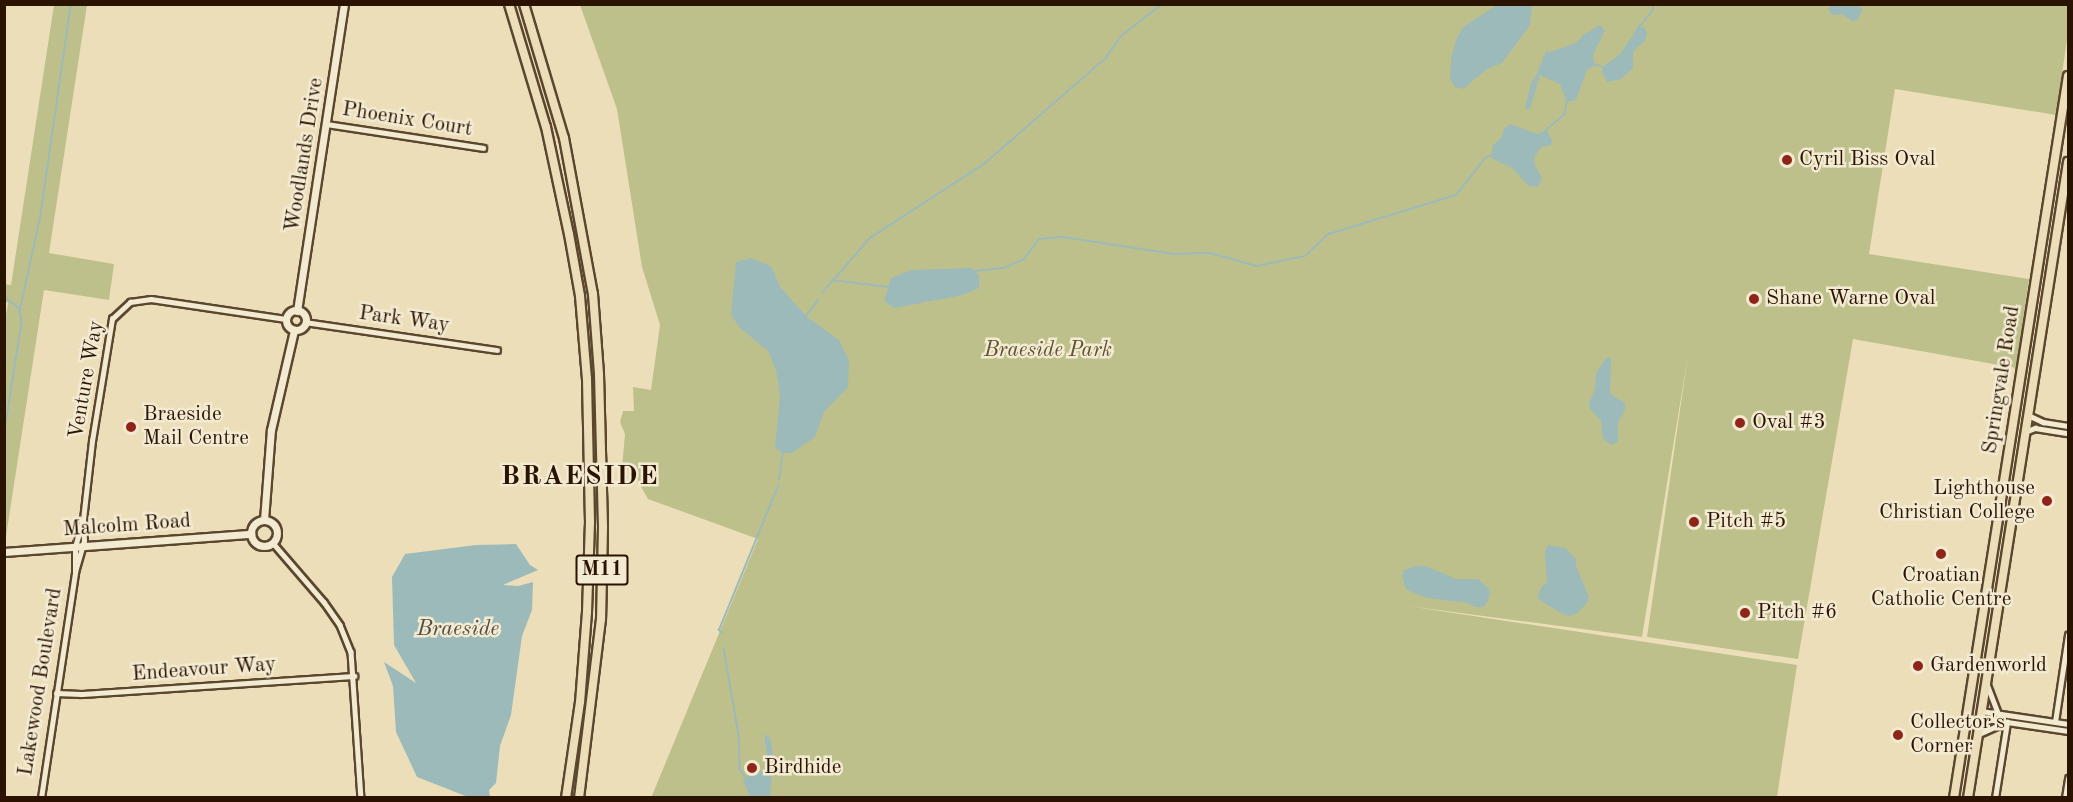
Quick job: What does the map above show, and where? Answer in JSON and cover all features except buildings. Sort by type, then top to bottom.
[{"type":"highway","name":"M11","points":[[509,4],[548,138],[569,234],[584,338],[590,510],[588,601],[580,702],[566,798]]},
{"type":"highway","name":"M11","points":[[524,4],[564,138],[591,284],[596,337],[603,452],[601,619],[579,798]]},
{"type":"highway","name":"Springvale Road","points":[[1954,798],[2068,76]]},
{"type":"highway","name":"Springvale Road","points":[[1968,798],[2068,162]]},
{"type":"highway","points":[[1967,713],[1981,715]]},
{"type":"street","name":"Woodlands Drive","points":[[297,311],[344,4]]},
{"type":"street","name":"Phoenix Court","points":[[327,124],[483,148]]},
{"type":"street","name":"Venture Way","points":[[83,546],[83,520],[109,332],[116,312],[130,302],[151,299],[286,319]]},
{"type":"street","points":[[297,311],[303,314],[305,322],[302,327],[294,330],[287,325],[286,319],[291,312],[297,311]]},
{"type":"street","name":"Park Way","points":[[305,322],[497,350]]},
{"type":"street","points":[[264,520],[271,430],[294,330]]},
{"type":"street","points":[[2028,415],[2043,422],[2068,426]]},
{"type":"street","points":[[2025,432],[2035,428],[2068,433]]},
{"type":"street","name":"Venture Way","points":[[75,547],[83,520]]},
{"type":"street","points":[[264,520],[276,528],[278,536],[273,543],[267,546],[258,545],[251,534],[254,525],[264,520]]},
{"type":"street","name":"Malcolm Road","points":[[4,552],[251,534]]},
{"type":"street","points":[[273,543],[340,625],[351,652],[361,798]]},
{"type":"street","name":"Lakewood Boulevard","points":[[41,798],[75,572],[83,546]]},
{"type":"street","name":"Lakewood Boulevard","points":[[75,547],[75,572]]},
{"type":"street","points":[[2055,722],[2068,635]]},
{"type":"street","name":"Endeavour Way","points":[[56,693],[81,694],[354,676]]},
{"type":"street","points":[[1986,682],[1998,712]]},
{"type":"street","points":[[1981,715],[1998,712],[2068,724]]},
{"type":"street","points":[[1981,715],[2007,722],[2068,731]]},
{"type":"street","points":[[1978,734],[2007,722]]},
{"type":"street","points":[[1995,798],[2007,722]]},
{"type":"street","points":[[2065,798],[2068,778]]},
{"type":"green space","name":"Braeside Park","points":[[2068,4],[2068,33],[2056,115],[1895,89],[1869,254],[2029,279],[2016,368],[1853,339],[1798,659],[1647,637],[1688,355],[1642,637],[1408,606],[1797,665],[1777,797],[651,798],[758,539],[648,499],[632,471],[622,467],[625,434],[620,422],[623,411],[634,411],[633,387],[651,390],[660,325],[642,267],[617,109],[580,5]]},
{"type":"green space","points":[[54,5],[87,5],[49,253],[114,264],[109,300],[44,290],[5,543],[4,327],[8,303],[5,301],[5,284],[11,285]]},
{"type":"water","points":[[1497,5],[1532,5],[1530,25],[1502,63],[1487,69],[1463,89],[1455,87],[1450,79],[1451,59],[1456,40],[1463,27]]},
{"type":"water","points":[[1832,5],[1857,5],[1863,10],[1857,20],[1852,21],[1842,14],[1832,15],[1828,9]]},
{"type":"water","points":[[1600,25],[1605,30],[1593,55],[1595,65],[1587,70],[1576,100],[1567,102],[1560,84],[1540,75],[1530,109],[1525,109],[1531,83],[1546,51],[1550,52],[1576,43],[1583,35]]},
{"type":"water","points":[[1644,27],[1647,33],[1646,39],[1633,52],[1633,68],[1621,79],[1607,82],[1602,72],[1603,67],[1620,54],[1637,29]]},
{"type":"water","points":[[1510,124],[1537,134],[1546,130],[1552,140],[1551,145],[1541,147],[1534,158],[1535,166],[1542,177],[1538,187],[1529,186],[1512,168],[1491,158],[1493,145]]},
{"type":"water","points":[[751,258],[771,266],[781,288],[807,317],[839,340],[849,361],[848,387],[824,412],[815,437],[792,453],[783,453],[775,448],[780,395],[776,370],[768,351],[740,328],[731,315],[736,262]]},
{"type":"water","points":[[972,268],[979,275],[979,288],[963,295],[894,308],[884,301],[891,278],[911,270]]},
{"type":"water","points":[[1607,357],[1611,358],[1610,394],[1625,403],[1625,410],[1618,422],[1618,441],[1612,445],[1603,439],[1601,421],[1590,409],[1589,403],[1595,389],[1596,373]]},
{"type":"water","name":"Braeside","points":[[516,544],[530,565],[538,570],[503,585],[518,586],[533,582],[532,610],[522,636],[511,715],[500,746],[496,783],[489,790],[490,797],[468,797],[417,777],[396,732],[393,686],[384,662],[416,683],[394,645],[392,577],[405,554],[476,545]]},
{"type":"water","points":[[1548,545],[1565,548],[1576,559],[1576,566],[1589,597],[1586,604],[1576,614],[1568,616],[1537,598],[1542,586],[1547,583],[1545,552]]},
{"type":"water","points":[[1426,566],[1456,579],[1478,579],[1490,590],[1489,598],[1484,607],[1475,607],[1468,603],[1428,598],[1416,594],[1406,589],[1402,576],[1404,570]]},
{"type":"water","points":[[764,734],[770,738],[773,757],[770,797],[750,797],[743,781],[752,772],[764,771],[768,762]]},
{"type":"waterway","points":[[20,309],[40,218],[71,4]]},
{"type":"waterway","points":[[822,293],[870,238],[984,164],[1106,58],[1120,37],[1162,4]]},
{"type":"waterway","points":[[1636,31],[1653,10],[1653,4]]},
{"type":"waterway","points":[[1594,64],[1603,67]]},
{"type":"waterway","points":[[1546,130],[1564,115],[1567,101]]},
{"type":"waterway","points":[[974,271],[1004,268],[1024,259],[1039,239],[1063,237],[1174,254],[1210,253],[1257,266],[1305,256],[1329,234],[1456,195],[1486,157],[1492,155]]},
{"type":"waterway","points":[[832,280],[889,287]]},
{"type":"waterway","points":[[4,296],[20,309],[22,323],[4,437]]},
{"type":"waterway","points":[[806,316],[818,300]]},
{"type":"waterway","points":[[779,480],[783,453]]},
{"type":"waterway","points":[[722,634],[719,630],[778,486]]},
{"type":"waterway","points":[[724,648],[739,735],[740,769],[746,778]]},
{"type":"place","name":"Cyril Biss Oval","points":[[1787,160]]},
{"type":"place","name":"Shane Warne Oval","points":[[1754,299]]},
{"type":"place","name":"Oval #3","points":[[1740,423]]},
{"type":"place","name":"Braeside Mail Centre","points":[[131,427]]},
{"type":"place","name":"Lighthouse Christian College","points":[[2047,501]]},
{"type":"place","name":"Pitch #5","points":[[1694,522]]},
{"type":"place","name":"Croatian Catholic Centre","points":[[1941,554]]},
{"type":"place","name":"Pitch #6","points":[[1745,613]]},
{"type":"place","name":"Gardenworld","points":[[1918,666]]},
{"type":"place","name":"Collector's Corner","points":[[1898,735]]},
{"type":"place","name":"Birdhide","points":[[752,768]]},
{"type":"district","name":"BRAESIDE","points":[[580,477]]}]
